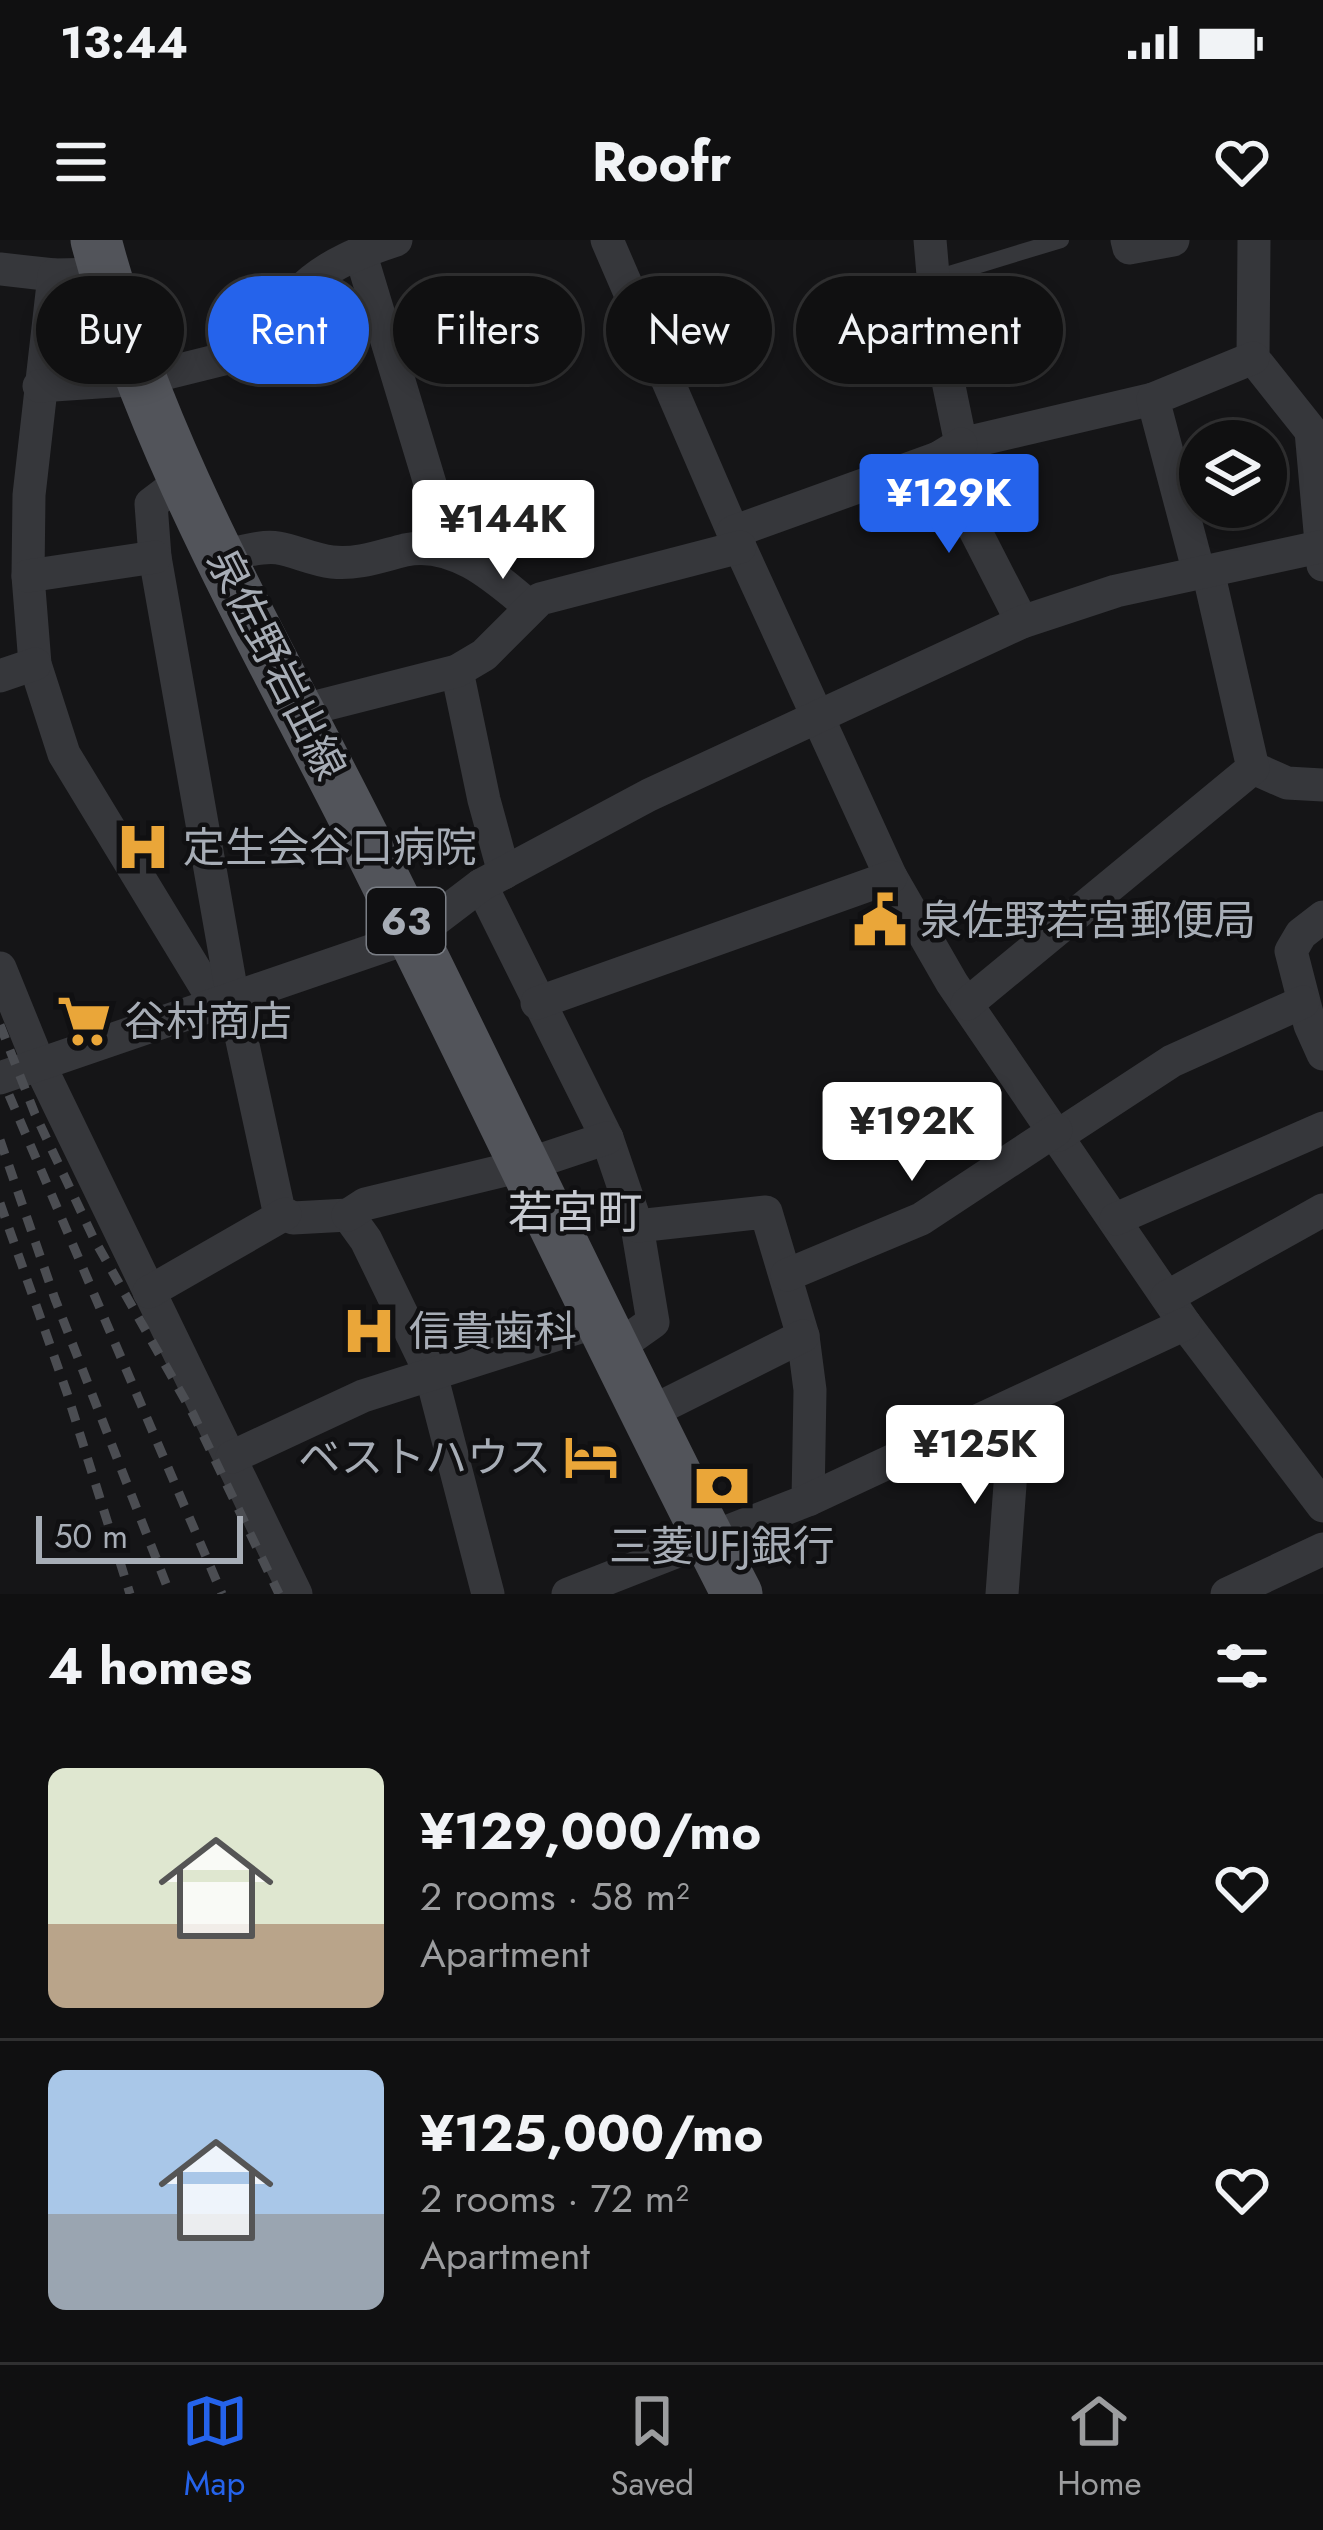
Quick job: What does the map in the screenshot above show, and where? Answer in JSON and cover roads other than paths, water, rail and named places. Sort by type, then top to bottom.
[{"type":"main road","name":"泉佐野岩出線","points":[[145,384],[184,479],[737,1594]]},
{"type":"street","points":[[184,369],[252,352],[293,294],[344,257],[396,240]]},
{"type":"street","points":[[608,240],[736,539],[891,877],[967,1004],[1172,1303],[1323,1507]]},
{"type":"street","points":[[930,240],[933,276]]},
{"type":"street","points":[[1127,240],[1129,248],[1173,240]]},
{"type":"street","points":[[0,1078],[414,936],[493,879],[649,795],[1022,622],[1116,591],[1322,553],[1317,430],[1253,358],[1255,240]]},
{"type":"street","points":[[360,252],[451,553]]},
{"type":"street","points":[[0,269],[54,275],[100,257]]},
{"type":"street","points":[[54,275],[39,386],[14,494],[28,576],[35,664],[64,754],[225,1002]]},
{"type":"street","points":[[300,711],[457,671],[484,655],[540,599],[736,539],[950,451],[1153,399],[1253,358]]},
{"type":"street","points":[[39,386],[69,384]]},
{"type":"street","points":[[943,384],[950,451],[1022,622]]},
{"type":"street","points":[[1153,399],[1253,768]]},
{"type":"street","points":[[184,479],[152,503],[155,557],[225,1002],[279,1211],[293,1218],[348,1215],[365,1204],[526,1165],[607,1138]]},
{"type":"street","points":[[222,556],[273,546],[334,563],[413,549],[451,553],[529,606]]},
{"type":"street","points":[[28,576],[155,557]]},
{"type":"street","points":[[0,676],[35,664]]},
{"type":"street","points":[[232,1457],[363,1396],[431,1374],[653,1322],[637,1226],[607,1138],[537,1003],[493,879],[484,800],[457,671]]},
{"type":"street","points":[[1253,768],[1287,783],[1323,784]]},
{"type":"street","points":[[967,1004],[1253,768]]},
{"type":"street","points":[[537,1003],[891,877]]},
{"type":"street","points":[[1323,917],[1301,934],[1291,951],[1303,1002],[1323,1054]]},
{"type":"street","points":[[0,968],[39,1064],[296,1594]]},
{"type":"street","points":[[787,1274],[921,1219],[1172,1061],[1303,1002]]},
{"type":"street","points":[[1116,1219],[1323,1128]]},
{"type":"street","points":[[568,1594],[808,1500],[989,1418],[1323,1210]]},
{"type":"street","points":[[637,1226],[766,1211],[803,1336],[810,1390],[808,1500]]},
{"type":"street","points":[[149,1292],[285,1214]]},
{"type":"street","points":[[348,1215],[366,1240],[431,1374],[488,1594]]},
{"type":"street","points":[[647,1414],[803,1336]]},
{"type":"street","points":[[989,1418],[1011,1471],[1002,1594]]},
{"type":"street","points":[[1227,1594],[1323,1549]]},
{"type":"lane","points":[[940,276],[1060,240]]},
{"type":"railway","points":[[0,1025],[35,1114],[94,1239],[193,1414],[279,1594]]},
{"type":"railway","points":[[9,1095],[222,1594]]},
{"type":"railway","points":[[0,1140],[55,1299],[170,1594]]},
{"type":"railway","points":[[0,1203],[67,1393],[130,1594]]},
{"type":"place","name":"定生会谷口病院","points":[[143,847]]},
{"type":"place","name":"泉佐野若宮郵便局","points":[[880,920]]},
{"type":"place","name":"谷村商店","points":[[84,1021]]},
{"type":"place","name":"信貴歯科","points":[[369,1331]]},
{"type":"place","name":"ベストハウス","points":[[591,1457]]},
{"type":"place","name":"三菱UFJ銀行","points":[[722,1486]]},
{"type":"district","name":"若宮町","points":[[575,1212]]}]
